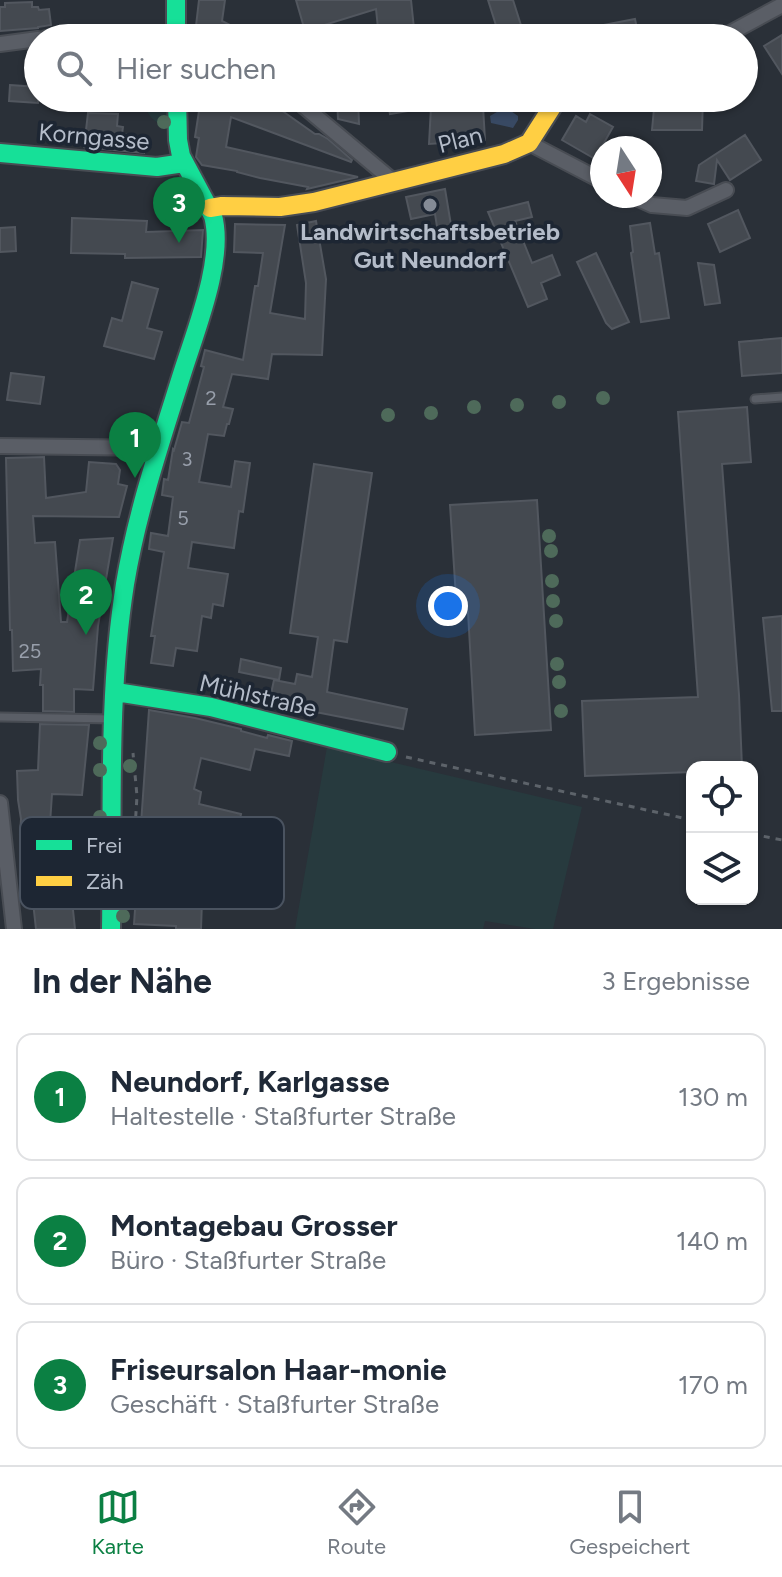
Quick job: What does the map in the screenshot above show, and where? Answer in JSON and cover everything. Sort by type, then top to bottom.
[{"type":"main road","points":[[176,0],[178,24]]},
{"type":"main road","points":[[113,817],[121,612],[131,552],[157,448],[203,304],[217,232],[210,208],[184,163],[178,145],[177,112]]},
{"type":"main road","points":[[529,143],[549,112]]},
{"type":"main road","name":"Plan","points":[[210,208],[280,207],[314,202],[504,154],[529,143]]},
{"type":"main road","name":"Korngasse","points":[[0,153],[157,167],[184,163]]},
{"type":"main road","name":"Mühlstraße","points":[[116,692],[211,707],[387,752]]},
{"type":"main road","points":[[111,929],[112,909]]},
{"type":"street","points":[[747,24],[782,5]]},
{"type":"street","points":[[0,44],[24,41]]},
{"type":"street","points":[[311,112],[393,181]]},
{"type":"street","points":[[529,143],[590,175]]},
{"type":"street","points":[[662,206],[687,208],[726,190]]},
{"type":"street","points":[[0,446],[157,448]]},
{"type":"street","points":[[0,803],[14,929]]},
{"type":"lane","points":[[755,399],[782,397]]},
{"type":"lane","points":[[0,717],[115,719]]},
{"type":"path","points":[[133,752],[136,817]]},
{"type":"path","points":[[387,752],[686,819]]},
{"type":"path","points":[[758,835],[782,840]]},
{"type":"path","points":[[10,890],[20,890]]},
{"type":"green space","points":[[148,112],[168,112],[169,127],[159,123]]},
{"type":"green space","points":[[327,747],[582,807],[553,929],[485,921],[483,929],[295,929]]},
{"type":"water","points":[[497,112],[512,112],[518,120],[513,128],[491,123],[490,116]]},
{"type":"building","points":[[199,0],[225,0],[222,21],[228,24],[196,24]]},
{"type":"building","points":[[296,0],[411,0],[414,24],[378,24],[376,9],[328,24],[303,24]]},
{"type":"building","points":[[488,0],[513,0],[521,24],[496,24]]},
{"type":"building","points":[[32,2],[32,7],[39,10],[49,9],[51,24],[24,24],[24,29],[0,31],[0,7],[5,7],[5,3]]},
{"type":"building","points":[[635,19],[636,24],[609,24]]},
{"type":"building","points":[[782,35],[782,74],[764,46]]},
{"type":"building","points":[[10,85],[24,86],[24,102],[9,101]]},
{"type":"building","points":[[199,112],[284,112],[315,134],[328,139],[351,162],[231,117],[226,147],[358,177],[307,189],[202,165],[196,157],[199,138],[195,137]]},
{"type":"building","points":[[338,112],[359,112],[359,124],[338,119]]},
{"type":"building","points":[[431,112],[483,112],[485,140],[429,144]]},
{"type":"building","points":[[654,112],[703,112],[702,130],[652,130]]},
{"type":"building","points":[[88,113],[118,114],[117,126],[123,127],[122,134],[146,137],[144,153],[84,147]]},
{"type":"building","points":[[590,114],[613,127],[608,136],[590,136],[590,156],[562,140],[576,116],[586,122]]},
{"type":"building","points":[[745,135],[761,160],[730,180],[717,160],[714,184],[696,181],[699,165]]},
{"type":"building","points":[[445,189],[453,237],[439,239],[435,214],[411,219],[406,197]]},
{"type":"building","points":[[528,202],[532,217],[515,221],[532,263],[552,255],[560,275],[541,283],[547,299],[528,307],[488,212]]},
{"type":"building","points":[[738,210],[750,238],[720,252],[708,224]]},
{"type":"building","points":[[72,218],[147,221],[146,232],[203,230],[201,257],[125,258],[125,254],[71,253]]},
{"type":"building","points":[[316,221],[326,279],[322,355],[272,354],[268,379],[232,374],[223,407],[233,409],[229,424],[224,436],[208,434],[199,482],[231,487],[235,461],[250,463],[243,512],[239,511],[234,548],[192,542],[188,568],[228,574],[223,606],[213,604],[211,618],[202,616],[197,651],[176,648],[173,666],[151,663],[155,636],[151,636],[164,552],[149,549],[151,533],[168,536],[173,497],[162,495],[164,479],[168,480],[173,449],[182,422],[189,423],[204,367],[201,366],[205,350],[243,360],[255,286],[258,286],[263,253],[234,252],[235,224],[285,225],[270,313],[305,319],[306,283],[297,225]]},
{"type":"building","points":[[650,223],[655,254],[659,253],[669,318],[641,322],[630,226]]},
{"type":"building","points":[[15,227],[16,251],[0,252],[0,228]]},
{"type":"building","points":[[596,253],[629,322],[612,329],[606,323],[577,262]]},
{"type":"building","points":[[698,263],[714,265],[720,303],[705,305]]},
{"type":"building","points":[[132,282],[158,289],[147,328],[162,332],[154,359],[104,346],[112,318],[122,321]]},
{"type":"building","points":[[782,338],[782,373],[742,376],[739,342]]},
{"type":"building","points":[[11,373],[44,377],[40,404],[7,400]]},
{"type":"building","points":[[747,407],[751,462],[722,464],[742,761],[686,761],[686,772],[585,776],[582,701],[698,697],[678,412]]},
{"type":"building","points":[[44,457],[46,498],[86,492],[89,462],[116,464],[120,470],[118,484],[127,486],[119,517],[33,516],[35,543],[55,542],[61,622],[67,622],[80,540],[113,538],[98,626],[93,690],[74,689],[74,712],[43,711],[41,669],[13,671],[6,458]]},
{"type":"building","points":[[314,464],[372,473],[347,642],[334,640],[327,692],[407,709],[403,729],[269,703],[274,680],[295,684],[297,674],[312,677],[318,637],[290,633]]},
{"type":"building","points":[[537,500],[551,730],[475,735],[468,612],[457,613],[450,505]]},
{"type":"building","points":[[782,616],[782,711],[772,711],[763,618]]},
{"type":"building","points":[[241,659],[281,668],[279,680],[239,672]]},
{"type":"building","points":[[149,710],[292,741],[289,756],[255,749],[250,770],[201,758],[194,789],[201,792],[199,804],[241,814],[240,817],[142,817]]},
{"type":"building","points":[[40,724],[89,725],[82,795],[52,794],[50,817],[21,817],[17,771],[38,770]]},
{"type":"building","points":[[34,909],[73,909],[75,929],[36,929]]},
{"type":"building","points":[[135,909],[202,909],[201,929],[134,924]]},
{"type":"traffic: fast","points":[[176,0],[176,24]]},
{"type":"traffic: fast","points":[[112,817],[113,713],[125,584],[143,504],[201,317],[215,253],[213,216],[181,156],[177,112]]},
{"type":"traffic: fast","points":[[0,153],[157,167],[184,163]]},
{"type":"traffic: fast","points":[[116,692],[211,707],[387,752]]},
{"type":"traffic: fast","points":[[111,909],[111,929]]},
{"type":"traffic: slow","points":[[210,208],[280,207],[314,202],[504,154],[529,143],[549,112]]},
{"type":"place","name":"Landwirtschaftsbetrieb Gut Neundorf","points":[[430,205]]},
{"type":"place","name":"Friseursalon Haar-monie","points":[[179,243]]},
{"type":"place","name":"Neundorf, Karlgasse","points":[[135,478]]},
{"type":"place","name":"Montagebau Grosser","points":[[86,635]]}]
